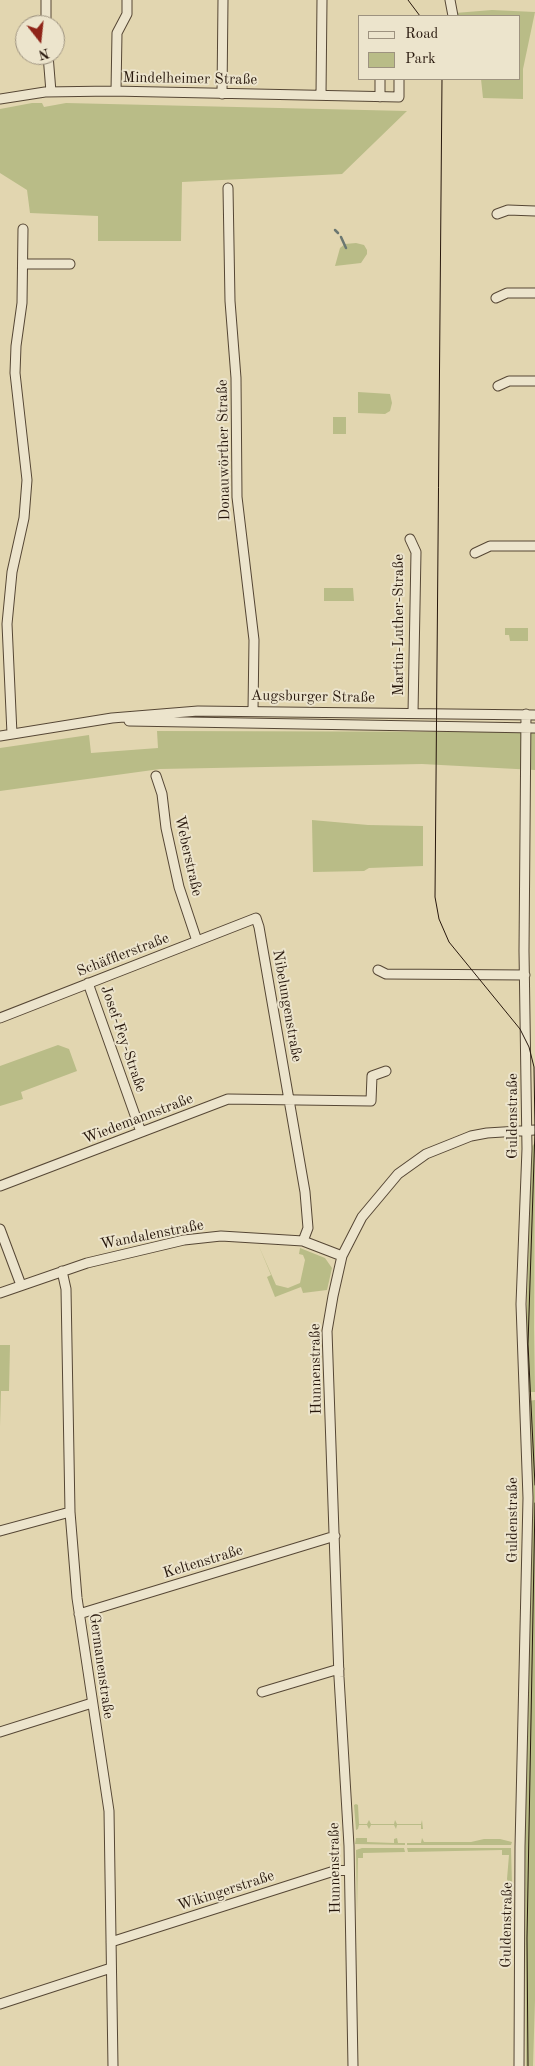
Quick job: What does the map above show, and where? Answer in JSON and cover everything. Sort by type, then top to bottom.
[{"type":"street","points":[[46,0],[46,15]]},
{"type":"street","points":[[116,91],[117,33],[127,14],[127,0]]},
{"type":"street","points":[[222,94],[223,0]]},
{"type":"street","points":[[321,95],[322,0]]},
{"type":"street","points":[[450,0],[452,15]]},
{"type":"street","points":[[49,65],[51,92]]},
{"type":"street","points":[[380,80],[380,97]]},
{"type":"street","name":"Mindelheimer Straße","points":[[0,99],[51,92],[116,91],[399,97],[399,80]]},
{"type":"street","name":"Donauwörther Straße","points":[[228,188],[230,295],[236,378],[237,497],[254,642],[253,710]]},
{"type":"street","points":[[497,214],[508,210],[535,211]]},
{"type":"street","points":[[12,734],[7,624],[12,572],[24,518],[27,480],[15,374],[23,264],[23,229]]},
{"type":"street","points":[[23,264],[70,264]]},
{"type":"street","points":[[496,298],[507,293],[535,293]]},
{"type":"street","points":[[498,386],[509,381],[535,381]]},
{"type":"street","name":"Martin-Luther-Straße","points":[[410,539],[416,552],[413,713]]},
{"type":"street","points":[[475,553],[490,546],[535,546]]},
{"type":"street","name":"Augsburger Straße","points":[[0,736],[159,713],[253,710],[530,714]]},
{"type":"street","name":"Guldenstraße","points":[[519,2066],[520,1847],[528,1498],[521,1312],[531,1131],[525,975],[530,714]]},
{"type":"street","name":"Augsburger Straße","points":[[91,722],[530,728]]},
{"type":"street","name":"Weberstraße","points":[[156,776],[162,794],[166,828],[179,887],[198,941]]},
{"type":"street","name":"Schäfflerstraße","points":[[0,1018],[256,918]]},
{"type":"street","name":"Nibelungenstraße","points":[[256,918],[260,927],[290,1100],[308,1218],[304,1240]]},
{"type":"street","points":[[378,970],[386,974],[525,975]]},
{"type":"street","name":"Josef-Fey-Straße","points":[[88,984],[141,1132]]},
{"type":"street","points":[[290,1100],[371,1101],[372,1076],[386,1071]]},
{"type":"street","name":"Wiedemannstraße","points":[[0,1186],[228,1099],[290,1100]]},
{"type":"street","name":"Hunnenstraße","points":[[353,2066],[349,1870],[339,1669],[327,1331],[342,1256],[362,1217],[398,1174],[438,1148],[471,1136],[531,1131]]},
{"type":"street","points":[[0,1229],[21,1285]]},
{"type":"street","name":"Wandalenstraße","points":[[0,1293],[62,1270],[184,1240],[221,1236],[304,1240],[342,1256]]},
{"type":"street","name":"Germanenstraße","points":[[62,1270],[66,1289],[70,1512],[79,1614],[109,1811],[113,2066]]},
{"type":"street","points":[[0,1531],[70,1512]]},
{"type":"street","name":"Keltenstraße","points":[[79,1614],[335,1536]]},
{"type":"street","points":[[262,1692],[339,1669]]},
{"type":"street","points":[[0,1732],[92,1703]]},
{"type":"street","name":"Wikingerstraße","points":[[111,1942],[334,1871],[349,1870]]},
{"type":"street","points":[[0,2004],[111,1968]]},
{"type":"green space","points":[[492,10],[535,12],[523,69],[523,99],[483,98],[481,80],[520,80],[520,15],[455,15],[455,13]]},
{"type":"green space","points":[[42,103],[44,107],[66,103],[407,111],[342,174],[182,182],[181,241],[98,241],[98,216],[30,213],[27,190],[0,173],[0,109]]},
{"type":"green space","points":[[356,243],[364,245],[367,250],[367,254],[361,263],[335,266],[340,248],[345,244]]},
{"type":"green space","points":[[358,392],[390,394],[392,403],[390,411],[385,414],[358,413]]},
{"type":"green space","points":[[333,417],[346,417],[346,434],[333,434]]},
{"type":"green space","points":[[324,588],[353,588],[354,601],[324,601]]},
{"type":"green space","points":[[505,628],[528,628],[528,641],[510,641],[509,635],[505,635]]},
{"type":"green space","points":[[157,731],[535,732],[535,770],[422,764],[160,769],[0,791],[0,748],[89,735],[91,753],[158,748]]},
{"type":"green space","points":[[312,820],[368,825],[423,826],[423,866],[369,868],[364,871],[313,872]]},
{"type":"green space","points":[[58,1045],[69,1049],[77,1071],[21,1092],[23,1099],[0,1106],[0,1066]]},
{"type":"green space","points":[[535,1143],[535,1392],[528,1392],[526,1344],[531,1147]]},
{"type":"green space","points":[[258,1244],[276,1285],[288,1288],[300,1283],[305,1260],[303,1255],[299,1254],[300,1248],[325,1258],[332,1268],[327,1290],[303,1293],[301,1287],[275,1297],[267,1277],[271,1275]]},
{"type":"green space","points":[[0,1345],[10,1345],[9,1391],[1,1391],[0,1426]]},
{"type":"green space","points":[[535,1400],[535,2000],[533,2066],[526,2066],[525,1823],[532,1470],[528,1401]]},
{"type":"green space","points":[[354,1805],[358,1805],[359,1824],[367,1824],[369,1820],[371,1824],[394,1824],[395,1820],[397,1824],[421,1824],[422,1820],[423,1829],[421,1829],[421,1825],[397,1825],[396,1829],[394,1825],[371,1825],[369,1829],[367,1825],[359,1825],[356,1830]]},
{"type":"green space","points":[[356,1838],[367,1838],[367,1842],[394,1843],[394,1839],[397,1838],[398,1843],[405,1843],[405,1845],[355,1844]]},
{"type":"green space","points":[[422,1838],[424,1842],[471,1842],[484,1839],[500,1839],[512,1842],[511,1845],[407,1845],[407,1843],[421,1843]]},
{"type":"green space","points":[[362,1848],[404,1848],[405,1852],[363,1853],[363,1858],[358,1858],[357,1913],[356,1850]]},
{"type":"green space","points":[[407,1848],[511,1848],[512,1885],[509,1885],[507,1879],[509,1855],[502,1855],[502,1850],[408,1852]]},
{"type":"waterway","points":[[335,230],[338,233]]},
{"type":"waterway","points":[[341,237],[346,248]]},
{"type":"tram line","points":[[408,0],[419,15]]},
{"type":"tram line","points":[[442,80],[435,897],[439,919],[449,942],[520,1029],[529,1047],[534,1067],[535,1130],[528,1344],[535,1485]]},
{"type":"tram line","points":[[528,2066],[527,1938],[535,1503]]}]
